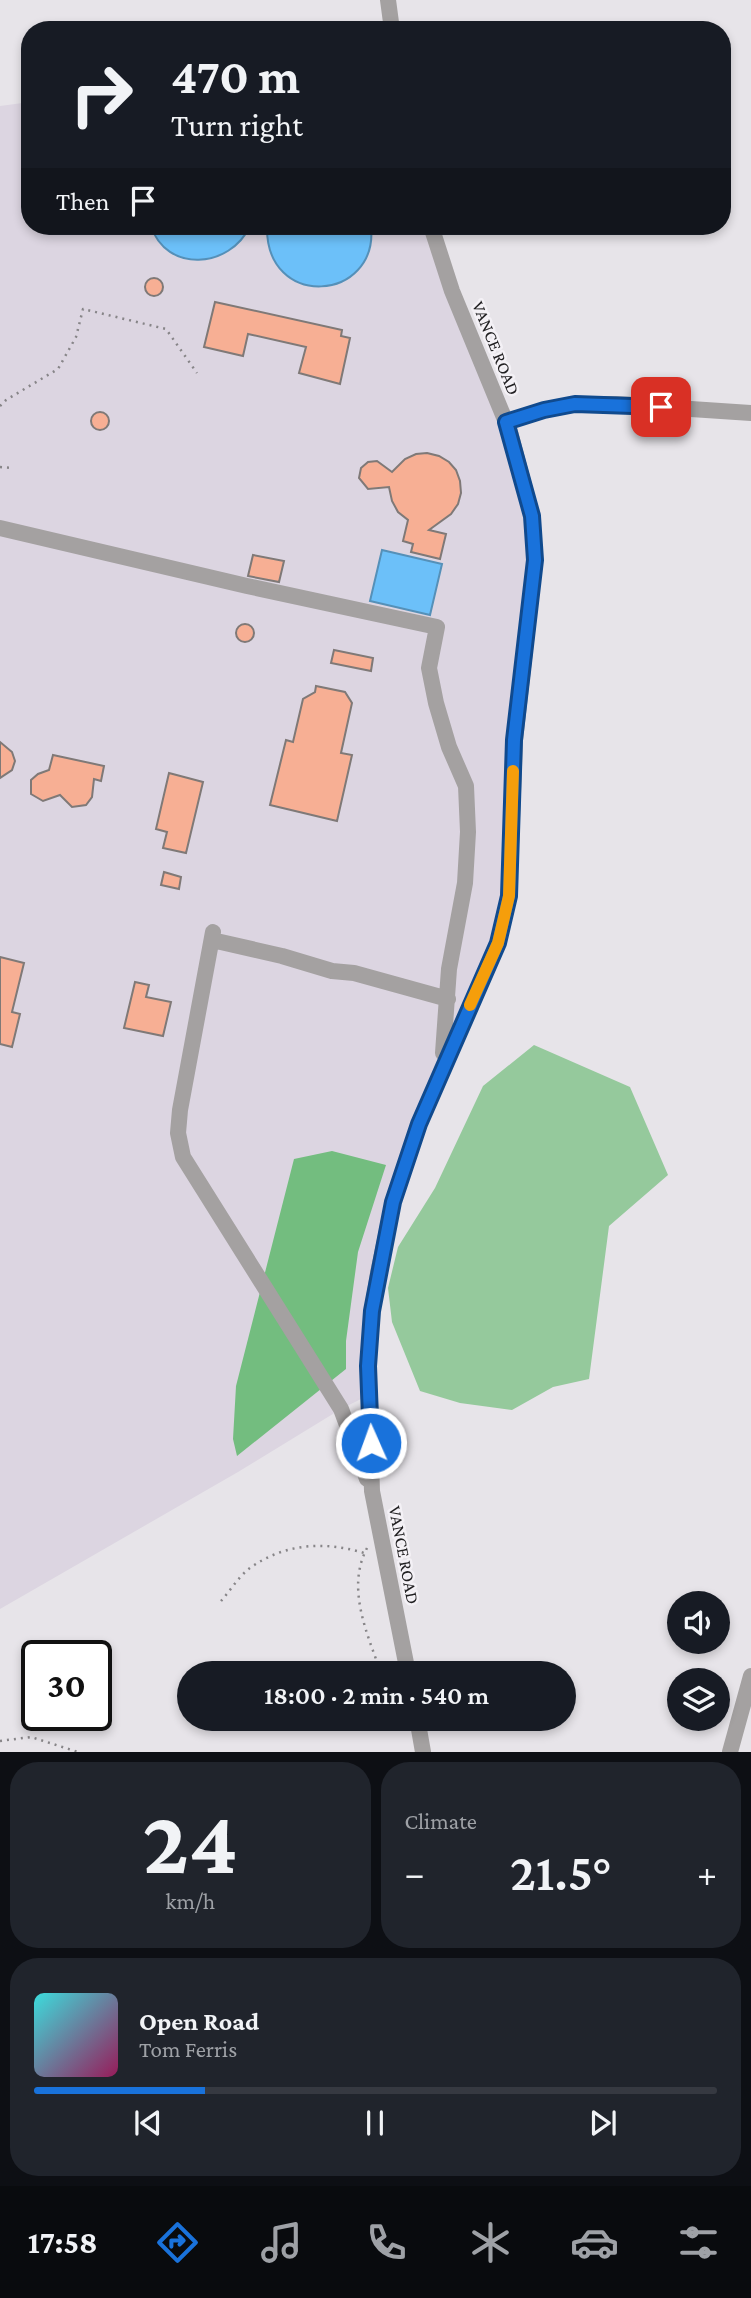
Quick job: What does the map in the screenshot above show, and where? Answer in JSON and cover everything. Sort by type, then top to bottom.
[{"type":"street","points":[[388,0],[391,21]]},
{"type":"street","name":"VANCE ROAD","points":[[406,1661],[372,1491],[368,1366],[378,1273],[393,1202],[419,1124],[442,1066],[498,943],[509,896],[514,740],[535,560],[532,516],[506,422],[453,291],[434,235]]},
{"type":"street","points":[[506,422],[575,404],[751,413]]},
{"type":"street","points":[[0,528],[437,627],[429,668],[449,747],[466,786],[468,832],[466,883],[449,969],[442,1066]]},
{"type":"street","points":[[372,1491],[341,1409],[183,1157],[178,1132],[180,1110],[213,936],[332,971],[354,973],[447,999]]},
{"type":"street","points":[[730,1752],[751,1676]]},
{"type":"street","points":[[420,1731],[424,1752]]},
{"type":"path","points":[[0,405],[58,369],[75,337],[83,309],[166,329],[197,373]]},
{"type":"path","points":[[0,467],[13,468]]},
{"type":"path","points":[[377,1661],[359,1610],[360,1562],[379,1526]]},
{"type":"path","points":[[221,1601],[249,1568],[287,1549],[313,1544],[343,1547],[364,1553]]},
{"type":"path","points":[[0,1741],[32,1737],[78,1752]]},
{"type":"shaded area","points":[[21,103],[21,235],[434,235],[532,516],[509,896],[393,1202],[369,1395],[0,1609],[0,106]]},
{"type":"green space","points":[[534,1045],[630,1087],[668,1175],[609,1226],[589,1379],[553,1387],[512,1410],[460,1403],[420,1391],[392,1322],[388,1288],[398,1247],[435,1188],[483,1086]]},
{"type":"green space","points":[[332,1151],[386,1165],[358,1252],[346,1341],[346,1369],[237,1456],[233,1439],[236,1386],[294,1159]]},
{"type":"water","points":[[156,235],[244,235],[228,251],[199,260],[170,252]]},
{"type":"water","points":[[268,235],[370,235],[369,251],[358,270],[341,282],[321,286],[301,283],[284,273],[271,254]]},
{"type":"water","points":[[382,550],[442,564],[430,615],[370,601]]},
{"type":"building","points":[[154,278],[160,281],[163,287],[160,293],[154,296],[148,293],[145,287],[148,281]]},
{"type":"building","points":[[215,302],[342,330],[341,336],[350,338],[340,384],[299,373],[306,347],[248,334],[243,356],[204,347]]},
{"type":"building","points":[[100,412],[106,415],[109,421],[106,427],[100,430],[94,427],[91,421],[94,415]]},
{"type":"building","points":[[427,453],[449,462],[460,481],[458,504],[451,514],[429,530],[446,534],[440,559],[411,552],[413,544],[403,541],[408,520],[398,512],[389,487],[368,489],[359,478],[361,468],[368,462],[377,461],[392,472],[405,459]]},
{"type":"building","points":[[253,555],[284,561],[279,582],[248,576]]},
{"type":"building","points":[[245,624],[251,627],[254,633],[251,639],[245,642],[239,639],[236,633],[239,627]]},
{"type":"building","points":[[334,650],[373,658],[371,671],[331,663]]},
{"type":"building","points":[[316,686],[345,692],[352,703],[341,753],[352,755],[337,821],[270,805],[286,740],[293,742],[303,699],[315,692]]},
{"type":"building","points":[[0,742],[12,752],[15,761],[12,770],[0,778]]},
{"type":"building","points":[[53,755],[104,766],[101,781],[94,779],[92,797],[86,805],[72,807],[60,795],[43,801],[31,794],[31,780],[49,770]]},
{"type":"building","points":[[169,773],[203,782],[186,853],[163,848],[167,832],[156,829]]},
{"type":"building","points":[[164,872],[181,877],[179,889],[161,885]]},
{"type":"building","points":[[0,957],[24,963],[12,1012],[20,1014],[12,1047],[0,1044]]},
{"type":"building","points":[[135,982],[149,985],[146,997],[171,1002],[163,1036],[124,1028]]},
{"type":"slow traffic","points":[[470,1005],[498,943],[509,896],[513,771]]},
{"type":"route","points":[[371,1443],[368,1366],[372,1311],[393,1202],[442,1066],[498,943],[509,896],[514,740],[535,560],[532,516],[506,422],[575,404],[661,407]]}]
